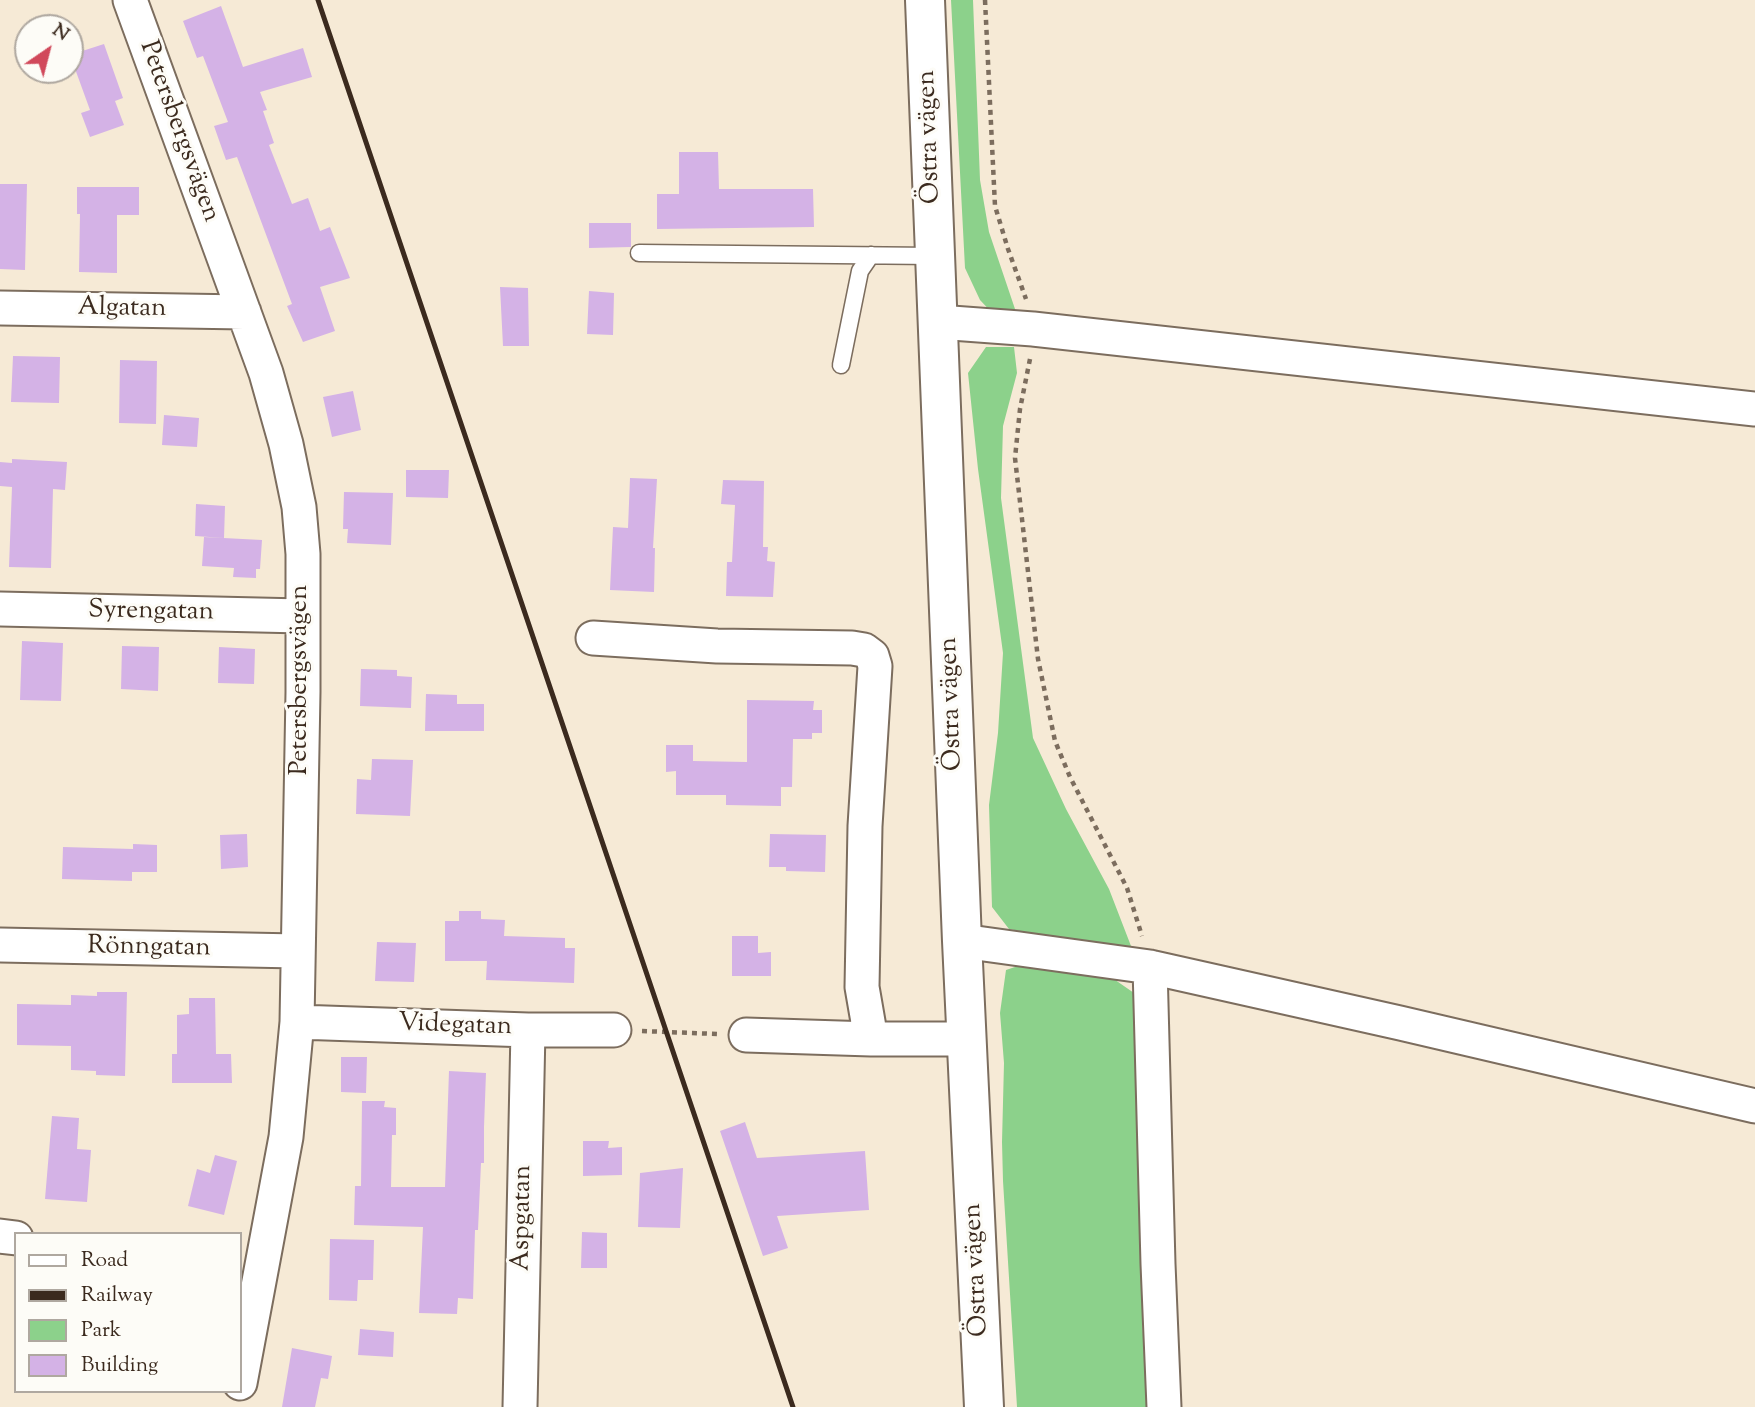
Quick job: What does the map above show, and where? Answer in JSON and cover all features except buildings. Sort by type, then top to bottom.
[{"type":"street","name":"Petersbergsvägen","points":[[130,0],[266,373],[283,432],[299,506],[303,554],[297,1022],[286,1136],[251,1262],[242,1360]]},
{"type":"street","name":"Östra vägen","points":[[925,0],[962,941],[984,1407]]},
{"type":"street","name":"Algatan","points":[[0,308],[244,312]]},
{"type":"street","points":[[938,322],[1033,329],[1755,409]]},
{"type":"street","name":"Syrengatan","points":[[0,609],[302,616]]},
{"type":"street","points":[[593,638],[717,646],[852,648],[864,650],[872,656],[875,666],[865,826],[862,987],[871,1039]]},
{"type":"street","points":[[962,941],[1150,967],[1755,1106]]},
{"type":"street","name":"Rönngatan","points":[[0,945],[297,951]]},
{"type":"street","points":[[1150,967],[1164,1407]]},
{"type":"street","name":"Videgatan","points":[[297,1022],[628,1031]]},
{"type":"street","name":"Aspgatan","points":[[520,1407],[528,1030]]},
{"type":"street","points":[[746,1035],[967,1039]]},
{"type":"lane","points":[[639,253],[936,256]]},
{"type":"lane","points":[[841,365],[860,271],[871,255]]},
{"type":"path","points":[[985,0],[995,206],[1025,293],[1033,329],[1015,458],[1038,659],[1055,741],[1070,777],[1127,888],[1148,952],[1150,967]]},
{"type":"path","points":[[628,1031],[698,1032]]},
{"type":"green space","points":[[951,0],[973,0],[980,180],[989,232],[1015,309],[1014,319],[995,316],[980,300],[965,268]]},
{"type":"green space","points":[[986,347],[1014,347],[1017,373],[1003,426],[1001,498],[1033,738],[1066,809],[1109,889],[1131,946],[1101,946],[1009,929],[992,907],[989,805],[998,733],[1003,653],[968,373]]},
{"type":"green space","points":[[1045,957],[1108,975],[1134,993],[1146,1190],[1142,1317],[1147,1407],[1017,1407],[1003,1181],[1004,1063],[1000,1013],[1006,970]]},
{"type":"railway","points":[[318,0],[793,1407]]}]
